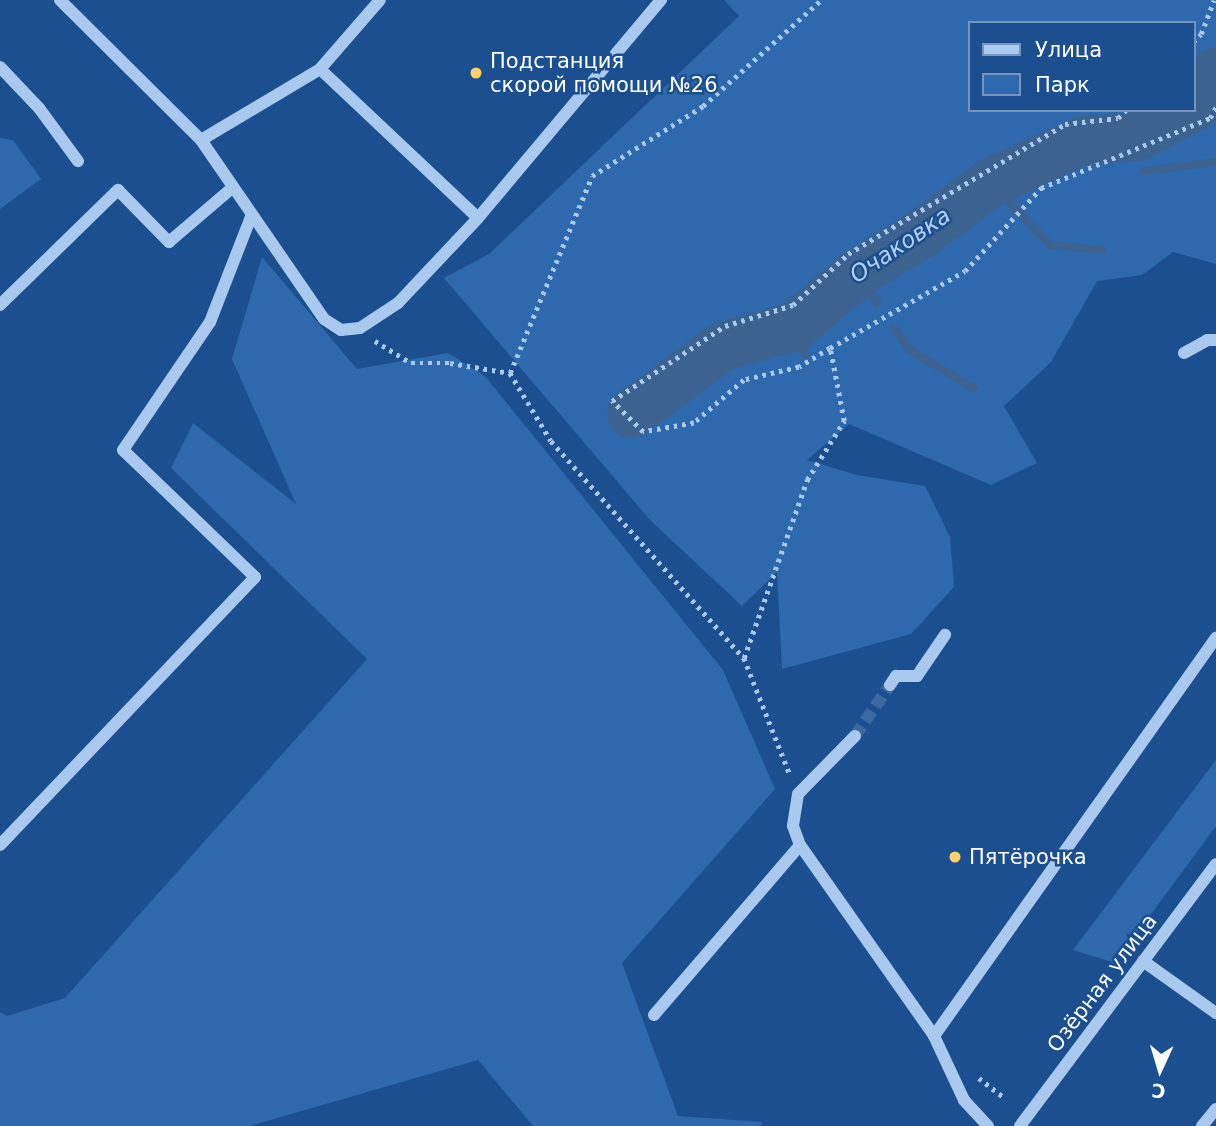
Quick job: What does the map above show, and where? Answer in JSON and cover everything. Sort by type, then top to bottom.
[{"type":"street","points":[[60,0],[201,140],[251,217],[324,319],[341,330],[360,328],[398,303],[478,218],[661,0]]},
{"type":"street","points":[[201,140],[320,69],[380,0]]},
{"type":"street","points":[[0,67],[39,108],[78,161]]},
{"type":"street","points":[[320,69],[478,218]]},
{"type":"street","points":[[0,305],[118,190],[169,242],[232,188]]},
{"type":"street","points":[[0,845],[255,578],[123,450],[210,322],[251,217]]},
{"type":"street","points":[[1184,353],[1207,340],[1216,340]]},
{"type":"street","points":[[890,685],[896,676],[917,676],[946,635]]},
{"type":"street","points":[[934,1036],[1216,638]]},
{"type":"street","points":[[855,736],[798,794],[793,826],[800,845],[934,1036],[964,1100],[988,1126]]},
{"type":"street","points":[[654,1015],[800,845]]},
{"type":"street","name":"Озёрная улица","points":[[1020,1126],[1216,863]]},
{"type":"street","points":[[1143,961],[1216,1013]]},
{"type":"street","points":[[1202,1126],[1216,1109]]},
{"type":"path","points":[[510,373],[592,176],[703,106],[821,0]]},
{"type":"path","points":[[1195,40],[1201,34],[1214,0]]},
{"type":"path","points":[[1124,112],[1118,118],[1065,124],[848,254],[793,305],[725,326],[612,401],[642,432],[694,423],[744,380],[799,367],[965,271],[1041,188],[1210,118],[1216,107]]},
{"type":"path","points":[[360,328],[411,363],[450,363],[510,373],[551,441],[744,658],[798,794]]},
{"type":"path","points":[[744,658],[807,480],[844,421],[830,348]]},
{"type":"path","points":[[979,1078],[1003,1097]]},
{"type":"green space","points":[[724,0],[1216,0],[1216,264],[1173,252],[1142,275],[1097,281],[1051,362],[1004,406],[1037,463],[991,485],[849,424],[807,460],[857,475],[925,486],[950,537],[954,587],[911,634],[782,669],[777,572],[742,606],[650,520],[444,278],[489,254],[739,16]]},
{"type":"green space","points":[[0,138],[13,140],[41,179],[0,209]]},
{"type":"green space","points":[[262,257],[357,369],[448,353],[485,376],[723,670],[775,789],[622,963],[678,1116],[762,1122],[761,1126],[533,1126],[478,1060],[250,1126],[0,1126],[0,1012],[7,1016],[65,998],[367,659],[171,468],[193,423],[296,504],[232,359]]},
{"type":"green space","points":[[1216,760],[1216,826],[1115,963],[1073,950]]},
{"type":"waterway","name":"Очаковка","points":[[1195,105],[1204,101],[1216,71]]},
{"type":"waterway","name":"Очаковка","points":[[631,413],[722,346],[794,326],[857,273],[923,232],[990,182],[1083,140],[1137,136],[1182,112]]},
{"type":"waterway","points":[[1144,171],[1216,162]]},
{"type":"waterway","points":[[990,182],[1050,245],[1102,250]]},
{"type":"waterway","points":[[857,273],[877,303]]},
{"type":"waterway","points":[[794,326],[805,355]]},
{"type":"waterway","points":[[894,328],[910,350],[973,388]]},
{"type":"tunnel","points":[[855,736],[890,685]]},
{"type":"place","name":"Подстанция скорой помощи №26","points":[[476,73]]},
{"type":"place","name":"Пятёрочка","points":[[955,857]]}]
